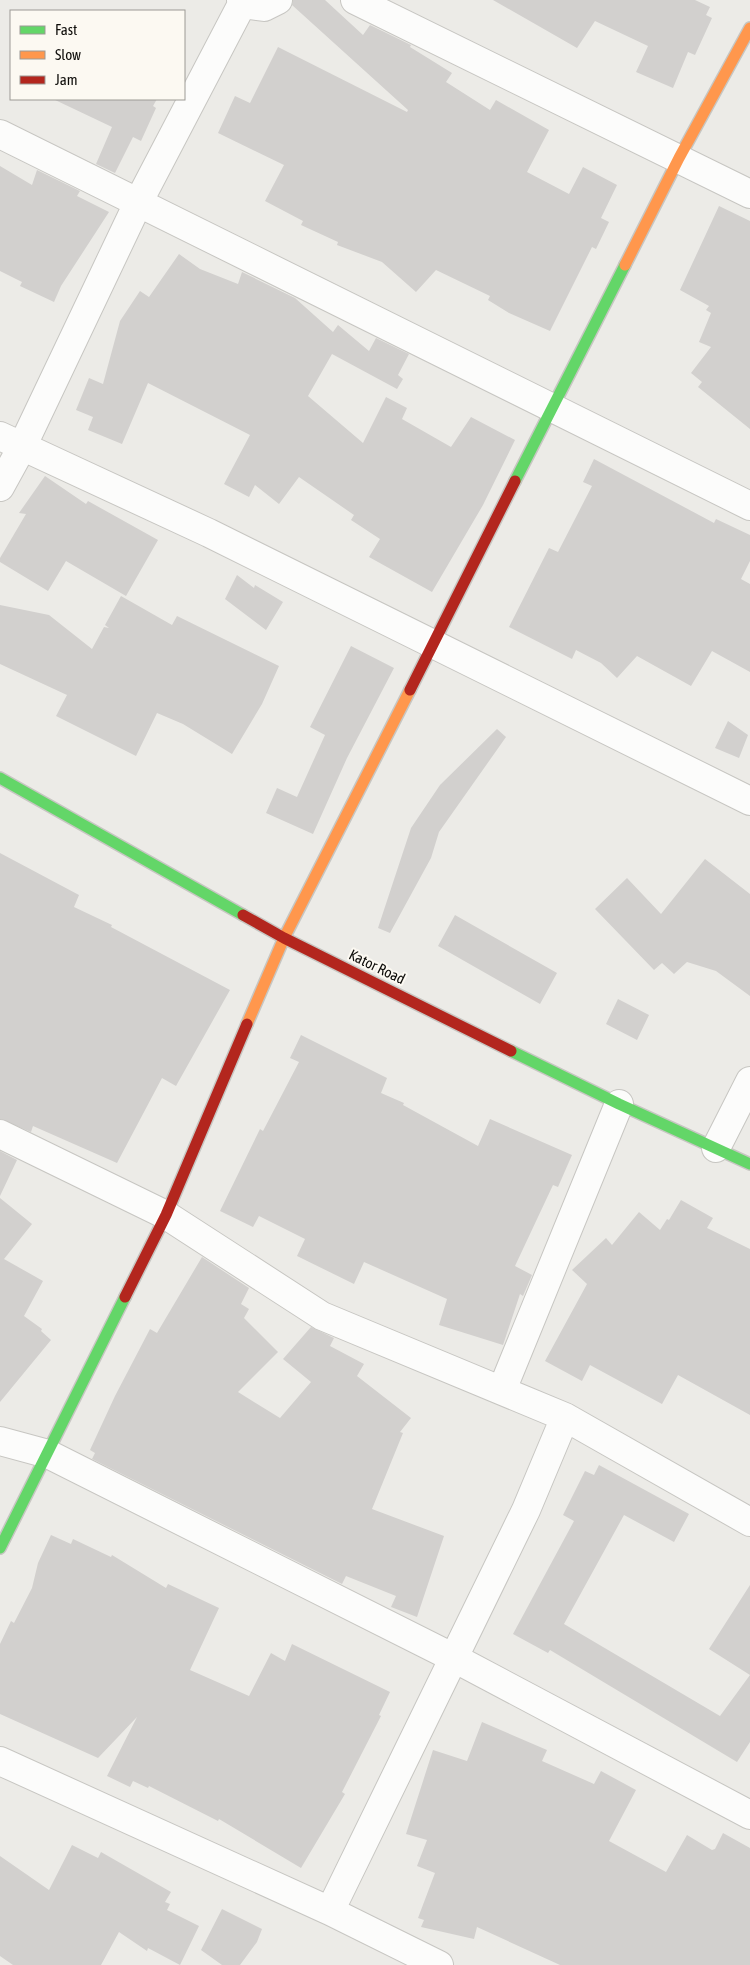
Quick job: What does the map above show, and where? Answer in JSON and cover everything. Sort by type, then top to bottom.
[{"type":"street","points":[[0,487],[11,441],[139,201],[242,2],[264,8],[278,0]]},
{"type":"street","points":[[355,0],[750,194]]},
{"type":"street","points":[[0,1548],[166,1215],[284,938],[431,644],[679,158],[750,28]]},
{"type":"street","points":[[0,134],[139,201],[750,506]]},
{"type":"street","points":[[11,441],[209,533],[750,801]]},
{"type":"street","name":"Kator Road","points":[[0,778],[284,938],[619,1104],[750,1164]]},
{"type":"street","points":[[716,1148],[750,1081]]},
{"type":"street","points":[[502,1390],[619,1104]]},
{"type":"street","points":[[0,1134],[166,1215],[322,1316],[565,1417],[750,1522]]},
{"type":"street","points":[[330,1911],[526,1510],[565,1417]]},
{"type":"street","points":[[0,1441],[48,1454],[454,1658],[750,1815]]},
{"type":"street","points":[[0,1761],[330,1911],[439,1965]]},
{"type":"building","points":[[293,0],[325,0],[363,35],[370,25],[411,45],[410,47],[452,73],[446,82],[490,110],[496,100],[549,130],[527,172],[569,194],[583,167],[617,185],[601,218],[609,222],[596,249],[592,247],[550,331],[509,313],[488,300],[490,296],[436,270],[416,292],[382,262],[337,245],[338,242],[301,225],[303,221],[265,201],[284,165],[218,133],[235,96],[250,103],[278,47],[407,112],[408,110],[292,5]]},
{"type":"building","points":[[493,0],[695,0],[710,7],[706,15],[712,18],[695,55],[688,52],[673,88],[636,72],[648,46],[595,21],[577,48]]},
{"type":"building","points":[[55,100],[156,100],[153,106],[156,108],[141,141],[133,137],[115,173],[96,164],[112,127]]},
{"type":"building","points":[[0,166],[32,185],[37,170],[80,191],[77,196],[109,212],[61,286],[54,302],[20,286],[22,282],[0,271]]},
{"type":"building","points":[[719,206],[750,221],[750,429],[698,387],[702,382],[691,373],[711,347],[699,342],[711,313],[706,310],[709,306],[680,290]]},
{"type":"building","points":[[179,254],[200,269],[238,284],[242,272],[295,298],[333,332],[338,325],[369,351],[376,338],[409,354],[398,375],[403,379],[397,389],[332,354],[308,396],[363,443],[386,397],[407,408],[402,419],[451,447],[471,417],[515,440],[483,505],[432,592],[369,557],[380,539],[351,520],[354,515],[299,477],[279,504],[255,485],[249,497],[224,484],[250,435],[148,383],[122,444],[88,430],[93,417],[76,410],[89,378],[103,384],[120,321],[140,291],[149,297]]},
{"type":"building","points":[[594,459],[714,523],[716,519],[750,535],[750,561],[741,579],[750,584],[750,672],[712,651],[691,686],[637,656],[617,678],[601,663],[576,650],[572,659],[509,627],[549,548],[558,552],[592,486],[583,482]]},
{"type":"building","points":[[45,476],[86,504],[88,501],[158,540],[126,596],[66,561],[48,591],[0,562],[0,558],[26,514],[19,513]]},
{"type":"building","points":[[237,575],[254,588],[255,585],[283,602],[266,630],[225,599]]},
{"type":"building","points":[[121,596],[172,625],[177,616],[279,666],[262,704],[232,754],[183,724],[157,713],[136,756],[56,716],[67,695],[0,664],[0,605],[49,615],[92,649],[104,627],[109,628],[105,625]]},
{"type":"building","points":[[351,646],[394,668],[347,758],[313,834],[266,813],[277,788],[297,797],[325,735],[310,727]]},
{"type":"building","points":[[728,721],[748,735],[739,758],[715,748]]},
{"type":"building","points":[[497,729],[506,737],[439,832],[431,858],[390,933],[378,928],[411,828],[440,785]]},
{"type":"building","points":[[0,853],[79,895],[74,907],[112,925],[111,927],[230,990],[176,1086],[162,1078],[117,1163],[33,1126],[31,1132],[0,1119]]},
{"type":"building","points":[[705,859],[750,894],[750,996],[716,971],[687,962],[674,974],[662,963],[654,970],[595,909],[627,878],[661,914]]},
{"type":"building","points":[[455,915],[557,973],[540,1004],[438,946]]},
{"type":"building","points":[[618,999],[649,1015],[637,1040],[606,1024]]},
{"type":"building","points":[[301,1035],[387,1078],[381,1093],[404,1103],[403,1105],[478,1146],[490,1119],[572,1155],[558,1187],[553,1185],[515,1266],[532,1275],[523,1296],[520,1294],[503,1345],[439,1325],[447,1299],[364,1262],[354,1284],[297,1256],[305,1239],[259,1216],[253,1227],[220,1211],[260,1129],[263,1131],[299,1062],[290,1058]]},
{"type":"building","points":[[0,1151],[17,1160],[0,1196]]},
{"type":"building","points":[[0,1198],[32,1224],[4,1259],[43,1281],[24,1316],[42,1329],[41,1331],[51,1340],[0,1402]]},
{"type":"building","points":[[681,1200],[713,1218],[707,1228],[750,1249],[750,1415],[678,1375],[662,1404],[590,1365],[582,1381],[545,1361],[587,1284],[572,1270],[606,1238],[612,1245],[639,1212],[660,1230],[667,1219],[669,1220]]},
{"type":"building","points":[[202,1257],[249,1288],[241,1304],[249,1309],[244,1318],[278,1352],[238,1392],[280,1418],[311,1382],[283,1359],[311,1327],[334,1338],[330,1346],[364,1364],[357,1376],[411,1418],[400,1432],[403,1433],[372,1509],[444,1536],[417,1617],[391,1607],[396,1596],[346,1576],[342,1584],[92,1459],[95,1453],[90,1450],[115,1396],[150,1329],[157,1333]]},
{"type":"building","points":[[599,1465],[689,1514],[674,1542],[624,1515],[564,1624],[720,1716],[750,1675],[750,1742],[737,1762],[550,1650],[548,1653],[513,1634],[574,1521],[563,1515],[585,1471],[594,1475]]},
{"type":"building","points":[[51,1535],[71,1544],[73,1539],[111,1557],[112,1555],[166,1588],[168,1584],[219,1608],[190,1670],[249,1696],[271,1653],[285,1661],[292,1644],[390,1692],[379,1715],[381,1716],[342,1792],[345,1794],[301,1868],[219,1819],[218,1821],[149,1786],[148,1788],[133,1781],[130,1787],[107,1776],[137,1717],[98,1758],[0,1714],[0,1644],[11,1621],[14,1623],[32,1588],[38,1563]]},
{"type":"building","points":[[750,1585],[750,1675],[709,1649]]},
{"type":"building","points":[[482,1722],[547,1750],[542,1761],[594,1784],[601,1771],[636,1790],[609,1841],[666,1872],[687,1835],[712,1850],[715,1849],[723,1833],[750,1848],[750,1965],[560,1965],[477,1927],[474,1939],[421,1927],[424,1920],[418,1918],[435,1873],[417,1866],[427,1840],[406,1834],[433,1750],[467,1761]]},
{"type":"building","points":[[72,1845],[98,1858],[101,1852],[171,1892],[165,1902],[170,1904],[167,1910],[199,1926],[180,1965],[148,1948],[147,1951],[119,1932],[101,1965],[13,1965],[0,1956],[0,1856],[49,1890]]},
{"type":"building","points":[[222,1909],[262,1929],[257,1942],[240,1965],[222,1965],[201,1950]]},
{"type":"traffic: fast","points":[[515,481],[625,265]]},
{"type":"traffic: fast","points":[[0,778],[243,915]]},
{"type":"traffic: fast","points":[[511,1051],[619,1104],[750,1164]]},
{"type":"traffic: fast","points":[[0,1548],[125,1297]]},
{"type":"traffic: slow","points":[[625,265],[679,158],[750,28]]},
{"type":"traffic: slow","points":[[247,1024],[284,938],[410,690]]},
{"type":"traffic: jam","points":[[410,690],[515,481]]},
{"type":"traffic: jam","points":[[243,915],[284,938],[511,1051]]},
{"type":"traffic: jam","points":[[125,1297],[166,1215],[247,1024]]}]
